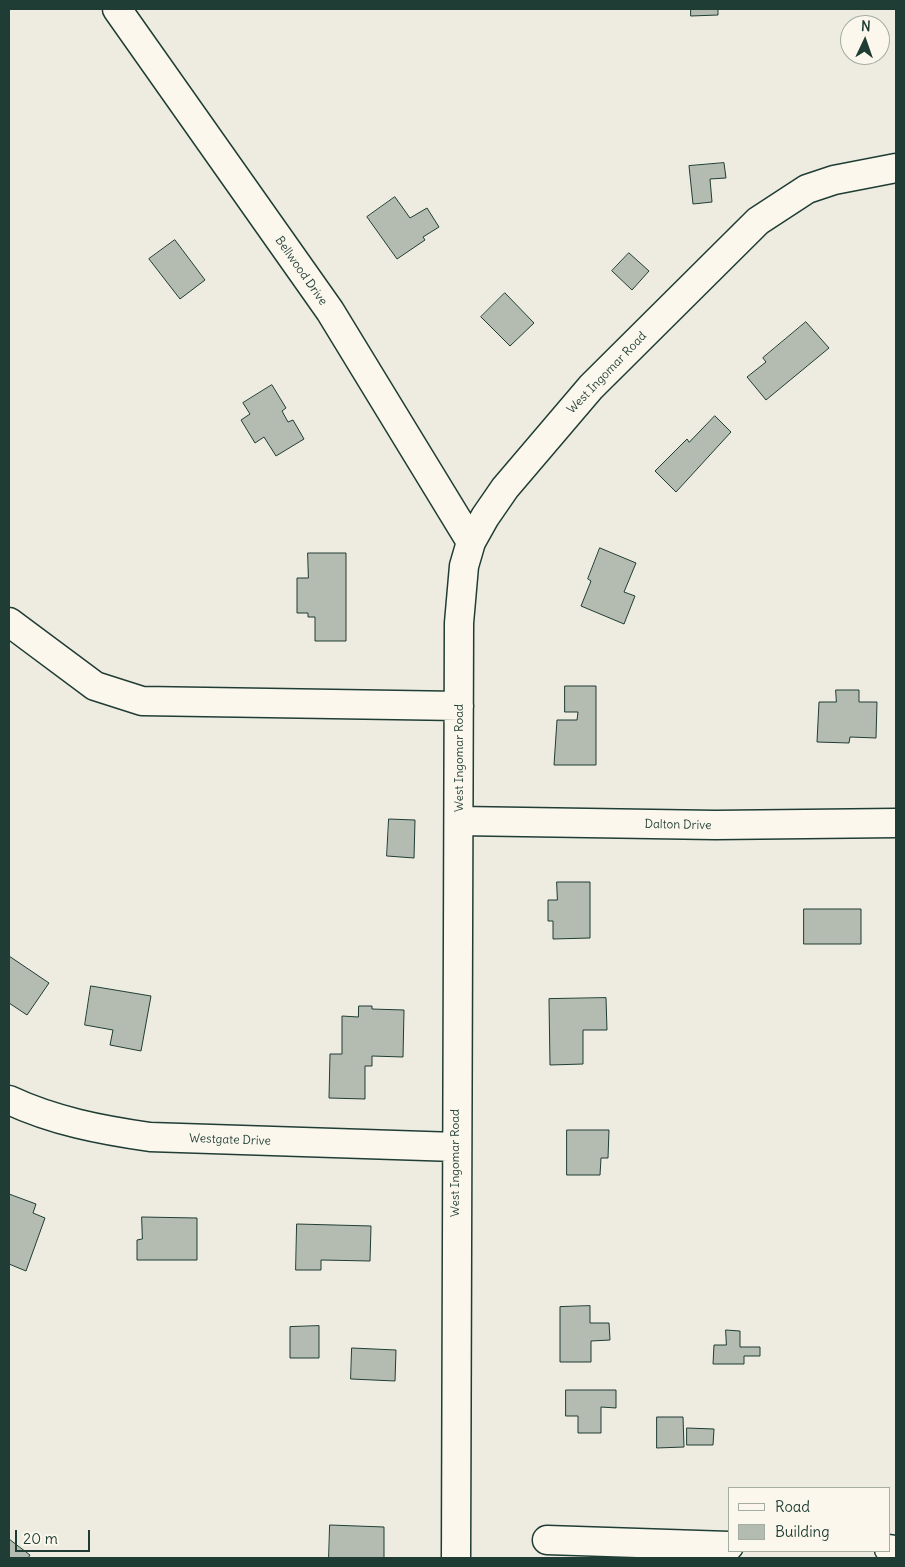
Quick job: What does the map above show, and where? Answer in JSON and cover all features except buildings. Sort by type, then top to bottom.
[{"type":"street","name":"Bellwood Drive","points":[[117,9],[330,312],[471,542]]},
{"type":"street","name":"West Ingomar Road","points":[[456,1558],[459,706],[461,589],[471,542],[505,488],[591,387],[758,221],[807,189],[834,180],[896,168]]},
{"type":"street","points":[[10,622],[96,686],[142,701],[459,706]]},
{"type":"street","name":"Dalton Drive","points":[[460,821],[715,825],[896,822]]},
{"type":"street","name":"Westgate Drive","points":[[9,1100],[55,1119],[102,1130],[150,1137],[456,1147]]},
{"type":"street","points":[[547,1540],[728,1546]]}]
